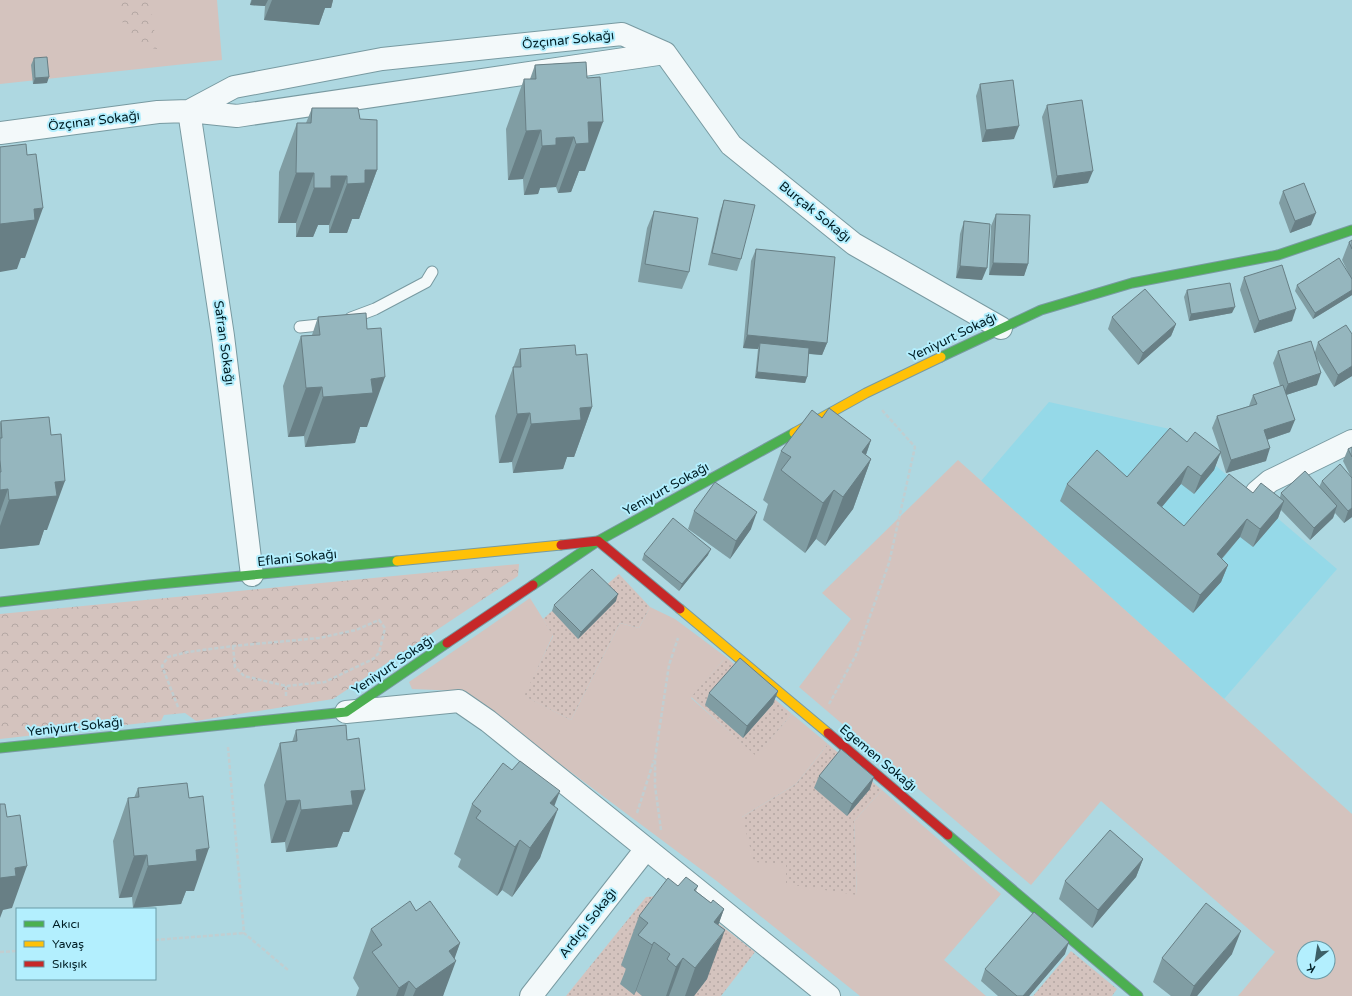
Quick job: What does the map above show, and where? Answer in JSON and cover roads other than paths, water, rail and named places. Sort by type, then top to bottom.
[{"type":"street","name":"Özçınar Sokağı","points":[[189,111],[234,87],[382,60],[622,34],[665,53]]},
{"type":"street","name":"Özçınar Sokağı","points":[[0,133],[158,112],[189,111],[237,116],[665,53]]},
{"type":"street","name":"Burçak Sokağı","points":[[665,53],[732,145],[854,244],[1001,328]]},
{"type":"street","name":"Safran Sokağı","points":[[189,111],[224,336],[252,575]]},
{"type":"street","name":"Yeniyurt Sokağı","points":[[0,748],[346,712],[598,541],[866,393],[1001,328],[1041,310],[1132,283],[1278,255],[1352,230]]},
{"type":"street","points":[[1257,492],[1270,481],[1352,441]]},
{"type":"street","name":"Eflani Sokağı","points":[[0,602],[149,584],[598,541]]},
{"type":"street","name":"Egemen Sokağı","points":[[598,541],[818,724],[1138,996]]},
{"type":"street","points":[[346,712],[459,701],[488,720],[646,850],[829,996]]},
{"type":"street","name":"Ardıçlı Sokağı","points":[[531,996],[646,850]]},
{"type":"lane","points":[[300,327],[333,324],[375,309],[426,282],[432,272]]}]
